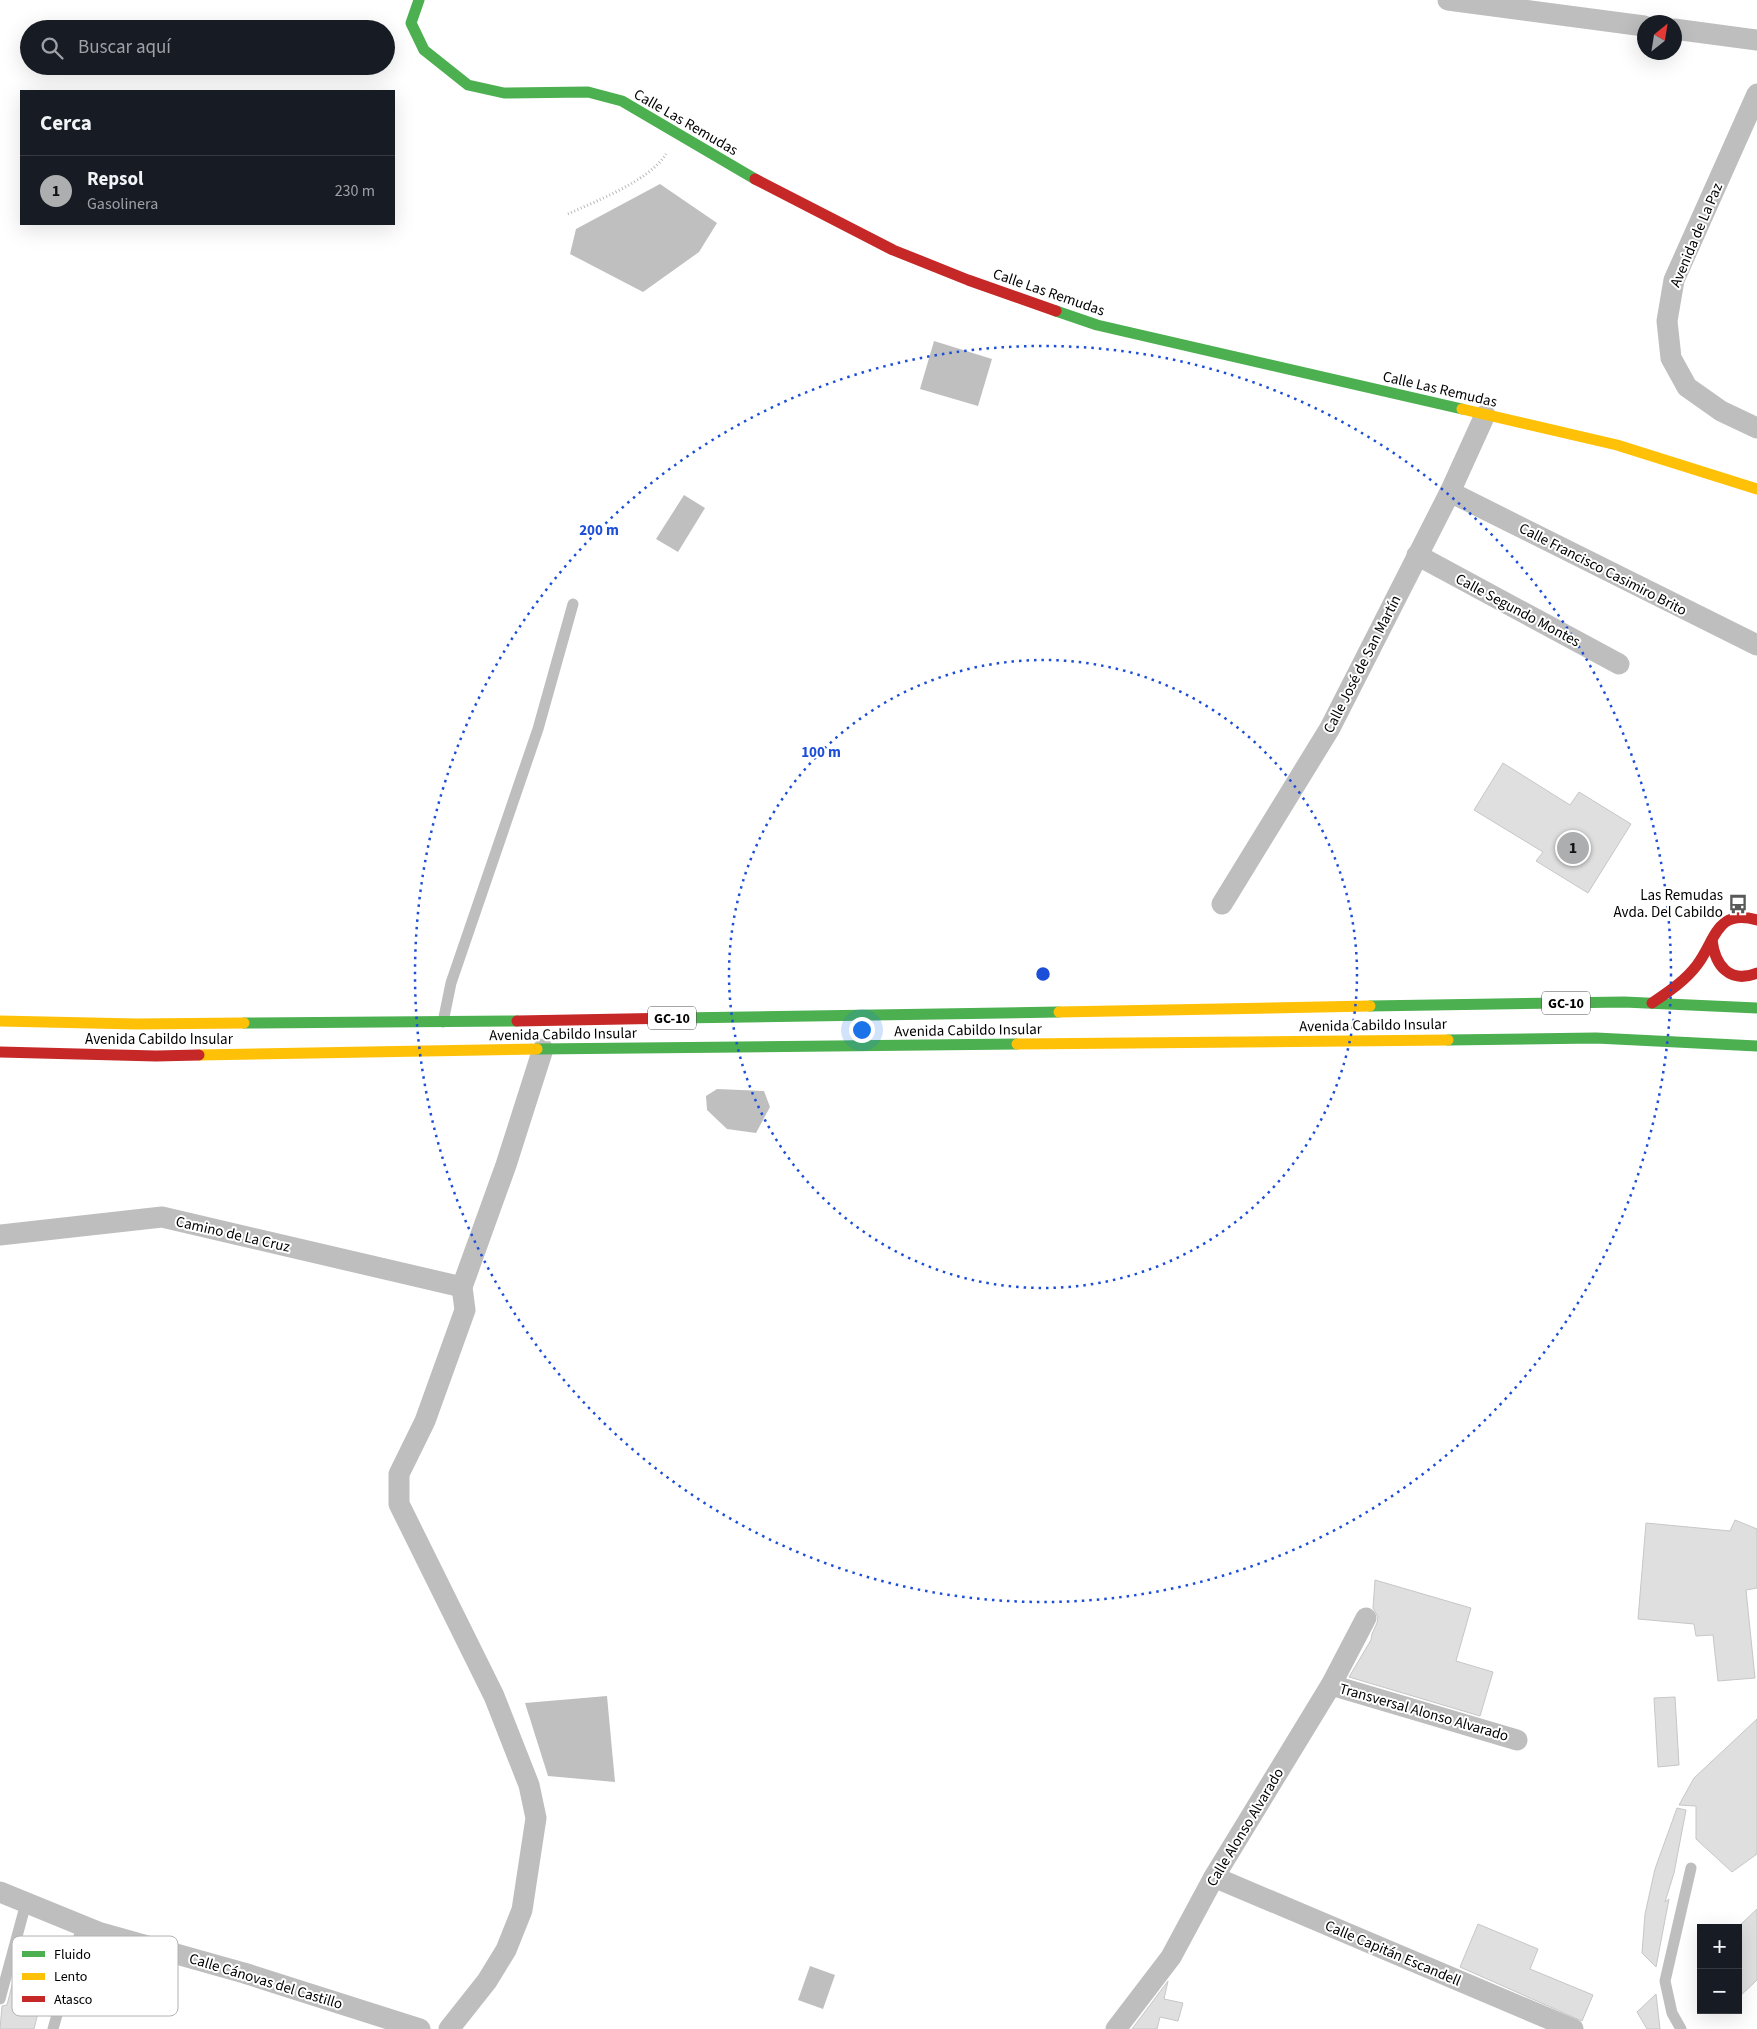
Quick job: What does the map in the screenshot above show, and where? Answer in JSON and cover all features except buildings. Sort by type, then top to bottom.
[{"type":"main road","name":"Calle Las Remudas","points":[[419,0],[411,23],[424,50],[468,85],[504,93],[588,92],[622,101],[756,180],[893,250],[978,284],[1097,325],[1618,445],[1757,489]]},
{"type":"main road","points":[[1652,1003],[1679,984],[1697,965],[1719,926],[1732,918],[1744,916],[1757,920]]},
{"type":"main road","points":[[1712,940],[1712,951],[1722,969],[1732,975],[1742,977],[1757,973]]},
{"type":"main road","name":"Avenida Cabildo Insular","points":[[0,1021],[136,1024],[442,1022],[1652,1003],[1757,1008]]},
{"type":"main road","name":"Avenida Cabildo Insular","points":[[0,1052],[156,1056],[542,1049],[1596,1038],[1757,1046]]},
{"type":"street","points":[[1448,0],[1637,25]]},
{"type":"street","points":[[1682,31],[1757,40]]},
{"type":"street","name":"Avenida de La Paz","points":[[1757,94],[1674,280],[1667,321],[1671,358],[1686,387],[1721,411],[1757,428]]},
{"type":"street","name":"Calle José de San Martín","points":[[1222,904],[1330,728],[1450,492],[1485,415]]},
{"type":"street","name":"Calle Francisco Casimiro Brito","points":[[1450,492],[1757,645]]},
{"type":"street","name":"Calle Segundo Montes","points":[[1418,555],[1619,664]]},
{"type":"street","points":[[449,2029],[487,1981],[506,1950],[522,1910],[536,1818],[529,1784],[494,1696],[400,1504],[399,1474],[425,1421],[466,1310],[462,1287],[506,1165],[542,1049]]},
{"type":"street","name":"Camino de La Cruz","points":[[0,1235],[162,1217],[462,1287]]},
{"type":"street","name":"Calle Alonso Alvarado","points":[[1116,2029],[1171,1957],[1214,1877],[1331,1685],[1366,1618]]},
{"type":"street","name":"Transversal Alonso Alvarado","points":[[1331,1685],[1517,1740]]},
{"type":"street","name":"Calle Capitán Escandell","points":[[1214,1877],[1573,2029]]},
{"type":"street","name":"Calle Cánovas del Castillo","points":[[15,1898],[82,1926],[112,1936]]},
{"type":"street","name":"Calle Cánovas del Castillo","points":[[178,1954],[244,1973],[420,2029]]},
{"type":"lane","points":[[442,1022],[451,983],[538,729],[573,604]]},
{"type":"lane","points":[[1681,2029],[1672,2014],[1665,1981],[1691,1868]]},
{"type":"lane","points":[[0,1999],[15,1898]]},
{"type":"lane","points":[[79,1936],[82,1926]]},
{"type":"lane","points":[[53,2029],[57,2016]]},
{"type":"path","points":[[568,214],[622,189],[660,163],[678,135]]},
{"type":"shaded area","points":[[660,184],[717,223],[699,252],[643,292],[570,254],[576,229]]},
{"type":"shaded area","points":[[934,341],[992,359],[978,406],[920,389]]},
{"type":"shaded area","points":[[684,495],[705,508],[678,552],[656,539]]},
{"type":"shaded area","points":[[717,1089],[764,1091],[770,1107],[756,1133],[727,1129],[707,1110],[706,1096]]},
{"type":"shaded area","points":[[607,1696],[615,1782],[548,1776],[525,1703]]},
{"type":"shaded area","points":[[810,1966],[835,1975],[823,2009],[798,2000]]},
{"type":"traffic: fast","points":[[419,0],[411,23],[424,50],[468,85],[504,93],[588,92],[622,101],[755,179]]},
{"type":"traffic: fast","points":[[1056,311],[1097,325],[1462,409]]},
{"type":"traffic: fast","points":[[1370,1006],[1624,1002],[1757,1008]]},
{"type":"traffic: fast","points":[[678,1018],[1059,1012]]},
{"type":"traffic: fast","points":[[244,1023],[517,1021]]},
{"type":"traffic: fast","points":[[1448,1040],[1596,1038],[1757,1046]]},
{"type":"traffic: fast","points":[[537,1049],[1017,1044]]},
{"type":"traffic: slow","points":[[1462,409],[1617,445],[1757,489]]},
{"type":"traffic: slow","points":[[1059,1012],[1370,1006]]},
{"type":"traffic: slow","points":[[0,1021],[136,1024],[244,1023]]},
{"type":"traffic: slow","points":[[1017,1044],[1448,1040]]},
{"type":"traffic: slow","points":[[199,1055],[537,1049]]},
{"type":"traffic: jam","points":[[755,179],[893,250],[968,280],[1056,311]]},
{"type":"traffic: jam","points":[[1652,1003],[1676,986],[1692,971],[1725,922],[1733,918],[1743,917],[1757,920]]},
{"type":"traffic: jam","points":[[1712,940],[1716,958],[1726,970],[1739,976],[1757,973]]},
{"type":"traffic: jam","points":[[517,1021],[678,1018]]},
{"type":"traffic: jam","points":[[0,1052],[156,1056],[199,1055]]},
{"type":"place","name":"Repsol","points":[[1573,848]]},
{"type":"place","name":"Las Remudas Avda. Del Cabildo","points":[[1738,904]]}]
